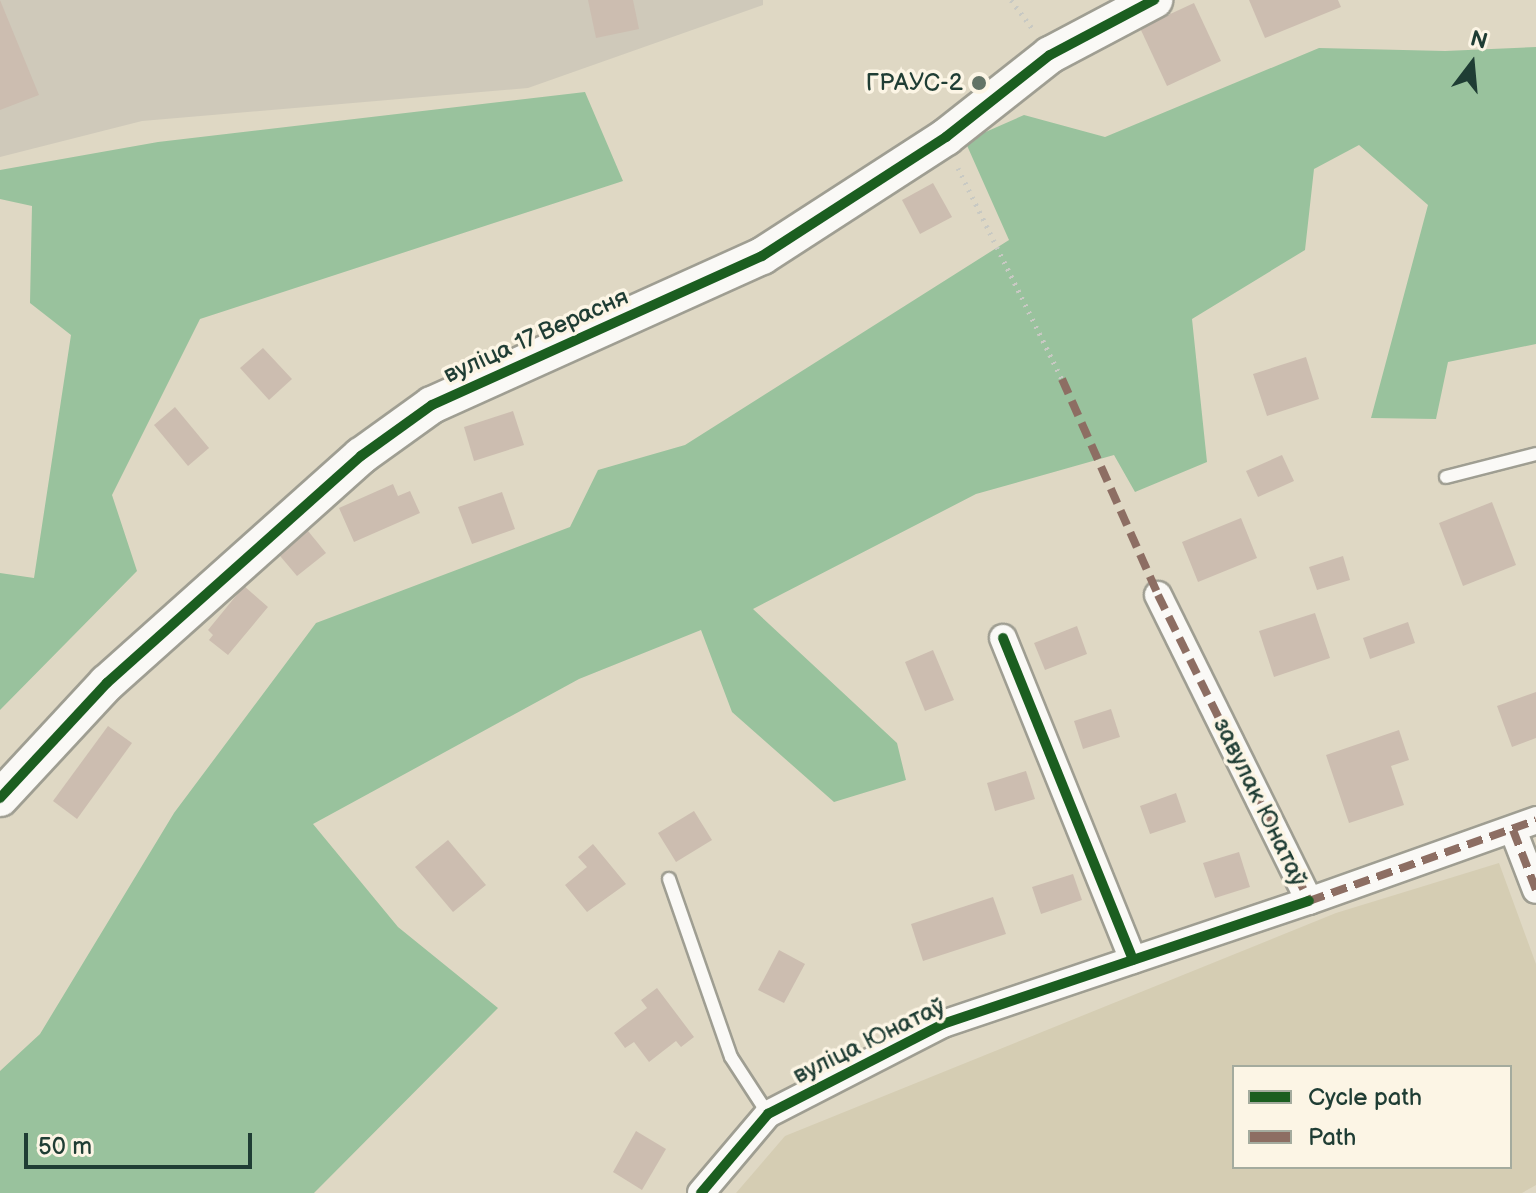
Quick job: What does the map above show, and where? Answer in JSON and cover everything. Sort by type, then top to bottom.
[{"type":"street","name":"вуліца 17 Верасня","points":[[0,798],[107,683],[361,456],[432,405],[762,256],[946,137],[1050,55],[1154,0]]},
{"type":"street","name":"завулак Юнатаў","points":[[1158,595],[1309,901],[1524,825],[1536,890]]},
{"type":"street","points":[[1003,638],[1133,960]]},
{"type":"street","name":"вуліца Юнатаў","points":[[701,1193],[768,1114],[943,1024],[1309,901]]},
{"type":"lane","points":[[1446,477],[1536,454]]},
{"type":"lane","points":[[669,879],[731,1057],[768,1114]]},
{"type":"path","points":[[946,137],[1062,379]]},
{"type":"shaded area","points":[[0,0],[763,0],[763,5],[528,88],[142,121],[0,157]]},
{"type":"shaded area","points":[[1499,863],[1536,964],[1536,1185],[1522,1193],[736,1193],[785,1136],[1336,913]]},
{"type":"green space","points":[[1536,47],[1536,344],[1448,362],[1436,419],[1371,418],[1428,205],[1359,145],[1314,169],[1305,250],[1192,319],[1207,462],[1135,492],[1114,455],[976,494],[753,609],[897,743],[906,780],[834,802],[732,712],[701,630],[579,679],[313,824],[398,927],[498,1008],[314,1193],[0,1193],[0,1071],[40,1034],[174,813],[316,623],[570,527],[598,470],[685,445],[1009,240],[965,141],[1024,115],[1105,137],[1319,48],[1445,51]]},
{"type":"green space","points":[[585,92],[623,181],[200,319],[112,495],[137,571],[0,710],[0,573],[34,578],[71,335],[30,303],[32,206],[0,199],[0,170],[158,142]]},
{"type":"building","points":[[0,0],[39,95],[0,110]]},
{"type":"building","points":[[588,0],[633,0],[639,29],[596,38]]},
{"type":"building","points":[[1249,0],[1338,0],[1341,7],[1265,38]]},
{"type":"building","points":[[1194,3],[1221,61],[1167,86],[1140,28]]},
{"type":"building","points":[[933,183],[952,217],[920,234],[902,200]]},
{"type":"building","points":[[263,348],[292,379],[269,400],[240,368]]},
{"type":"building","points":[[1306,357],[1319,399],[1267,416],[1253,374]]},
{"type":"building","points":[[175,407],[209,448],[188,466],[154,425]]},
{"type":"building","points":[[513,411],[524,445],[474,461],[464,427]]},
{"type":"building","points":[[1282,455],[1294,481],[1258,497],[1246,471]]},
{"type":"building","points":[[393,484],[398,496],[410,491],[420,513],[354,542],[339,508]]},
{"type":"building","points":[[502,492],[515,529],[472,544],[458,507]]},
{"type":"building","points":[[1492,502],[1516,565],[1463,586],[1439,523]]},
{"type":"building","points":[[1241,518],[1257,558],[1198,582],[1182,542]]},
{"type":"building","points":[[304,526],[326,553],[297,576],[275,550]]},
{"type":"building","points":[[1343,556],[1350,580],[1317,590],[1309,567]]},
{"type":"building","points":[[244,586],[268,607],[228,655],[209,640],[213,635],[208,630]]},
{"type":"building","points":[[1315,613],[1330,658],[1274,677],[1259,631]]},
{"type":"building","points":[[1408,622],[1415,643],[1370,659],[1363,638]]},
{"type":"building","points":[[1077,626],[1087,654],[1045,670],[1034,643]]},
{"type":"building","points":[[933,650],[954,700],[925,711],[905,662]]},
{"type":"building","points":[[1536,692],[1536,738],[1512,747],[1497,706]]},
{"type":"building","points":[[1111,709],[1120,737],[1083,749],[1074,721]]},
{"type":"building","points":[[108,726],[132,743],[77,819],[53,801]]},
{"type":"building","points":[[1399,730],[1409,760],[1391,766],[1404,805],[1349,823],[1326,755]]},
{"type":"building","points":[[1026,771],[1035,799],[995,811],[987,783]]},
{"type":"building","points":[[1176,793],[1186,822],[1150,834],[1140,806]]},
{"type":"building","points":[[694,811],[712,840],[676,862],[658,833]]},
{"type":"building","points":[[448,840],[486,885],[453,912],[415,867]]},
{"type":"building","points":[[593,844],[626,884],[587,912],[565,885],[587,867],[578,857]]},
{"type":"building","points":[[1239,852],[1250,887],[1215,898],[1203,863]]},
{"type":"building","points":[[1073,874],[1082,900],[1041,914],[1032,887]]},
{"type":"building","points":[[993,897],[1006,934],[923,961],[911,924]]},
{"type":"building","points":[[779,950],[805,964],[784,1003],[758,990]]},
{"type":"building","points":[[657,988],[694,1037],[681,1047],[676,1041],[649,1062],[634,1042],[625,1048],[614,1033],[647,1008],[641,1000]]},
{"type":"building","points":[[636,1131],[666,1149],[642,1190],[613,1172]]},
{"type":"marked path","points":[[1062,379],[1158,595],[1309,901],[1536,820]]},
{"type":"marked path","points":[[1513,830],[1536,890]]},
{"type":"cycle path","points":[[0,798],[107,683],[361,456],[432,405],[762,256],[946,137],[1050,55],[1154,0]]},
{"type":"cycle path","points":[[1003,638],[1133,960]]},
{"type":"cycle path","points":[[701,1193],[768,1114],[943,1024],[1309,901]]},
{"type":"place","name":"ГРАУС-2","points":[[979,83]]}]
